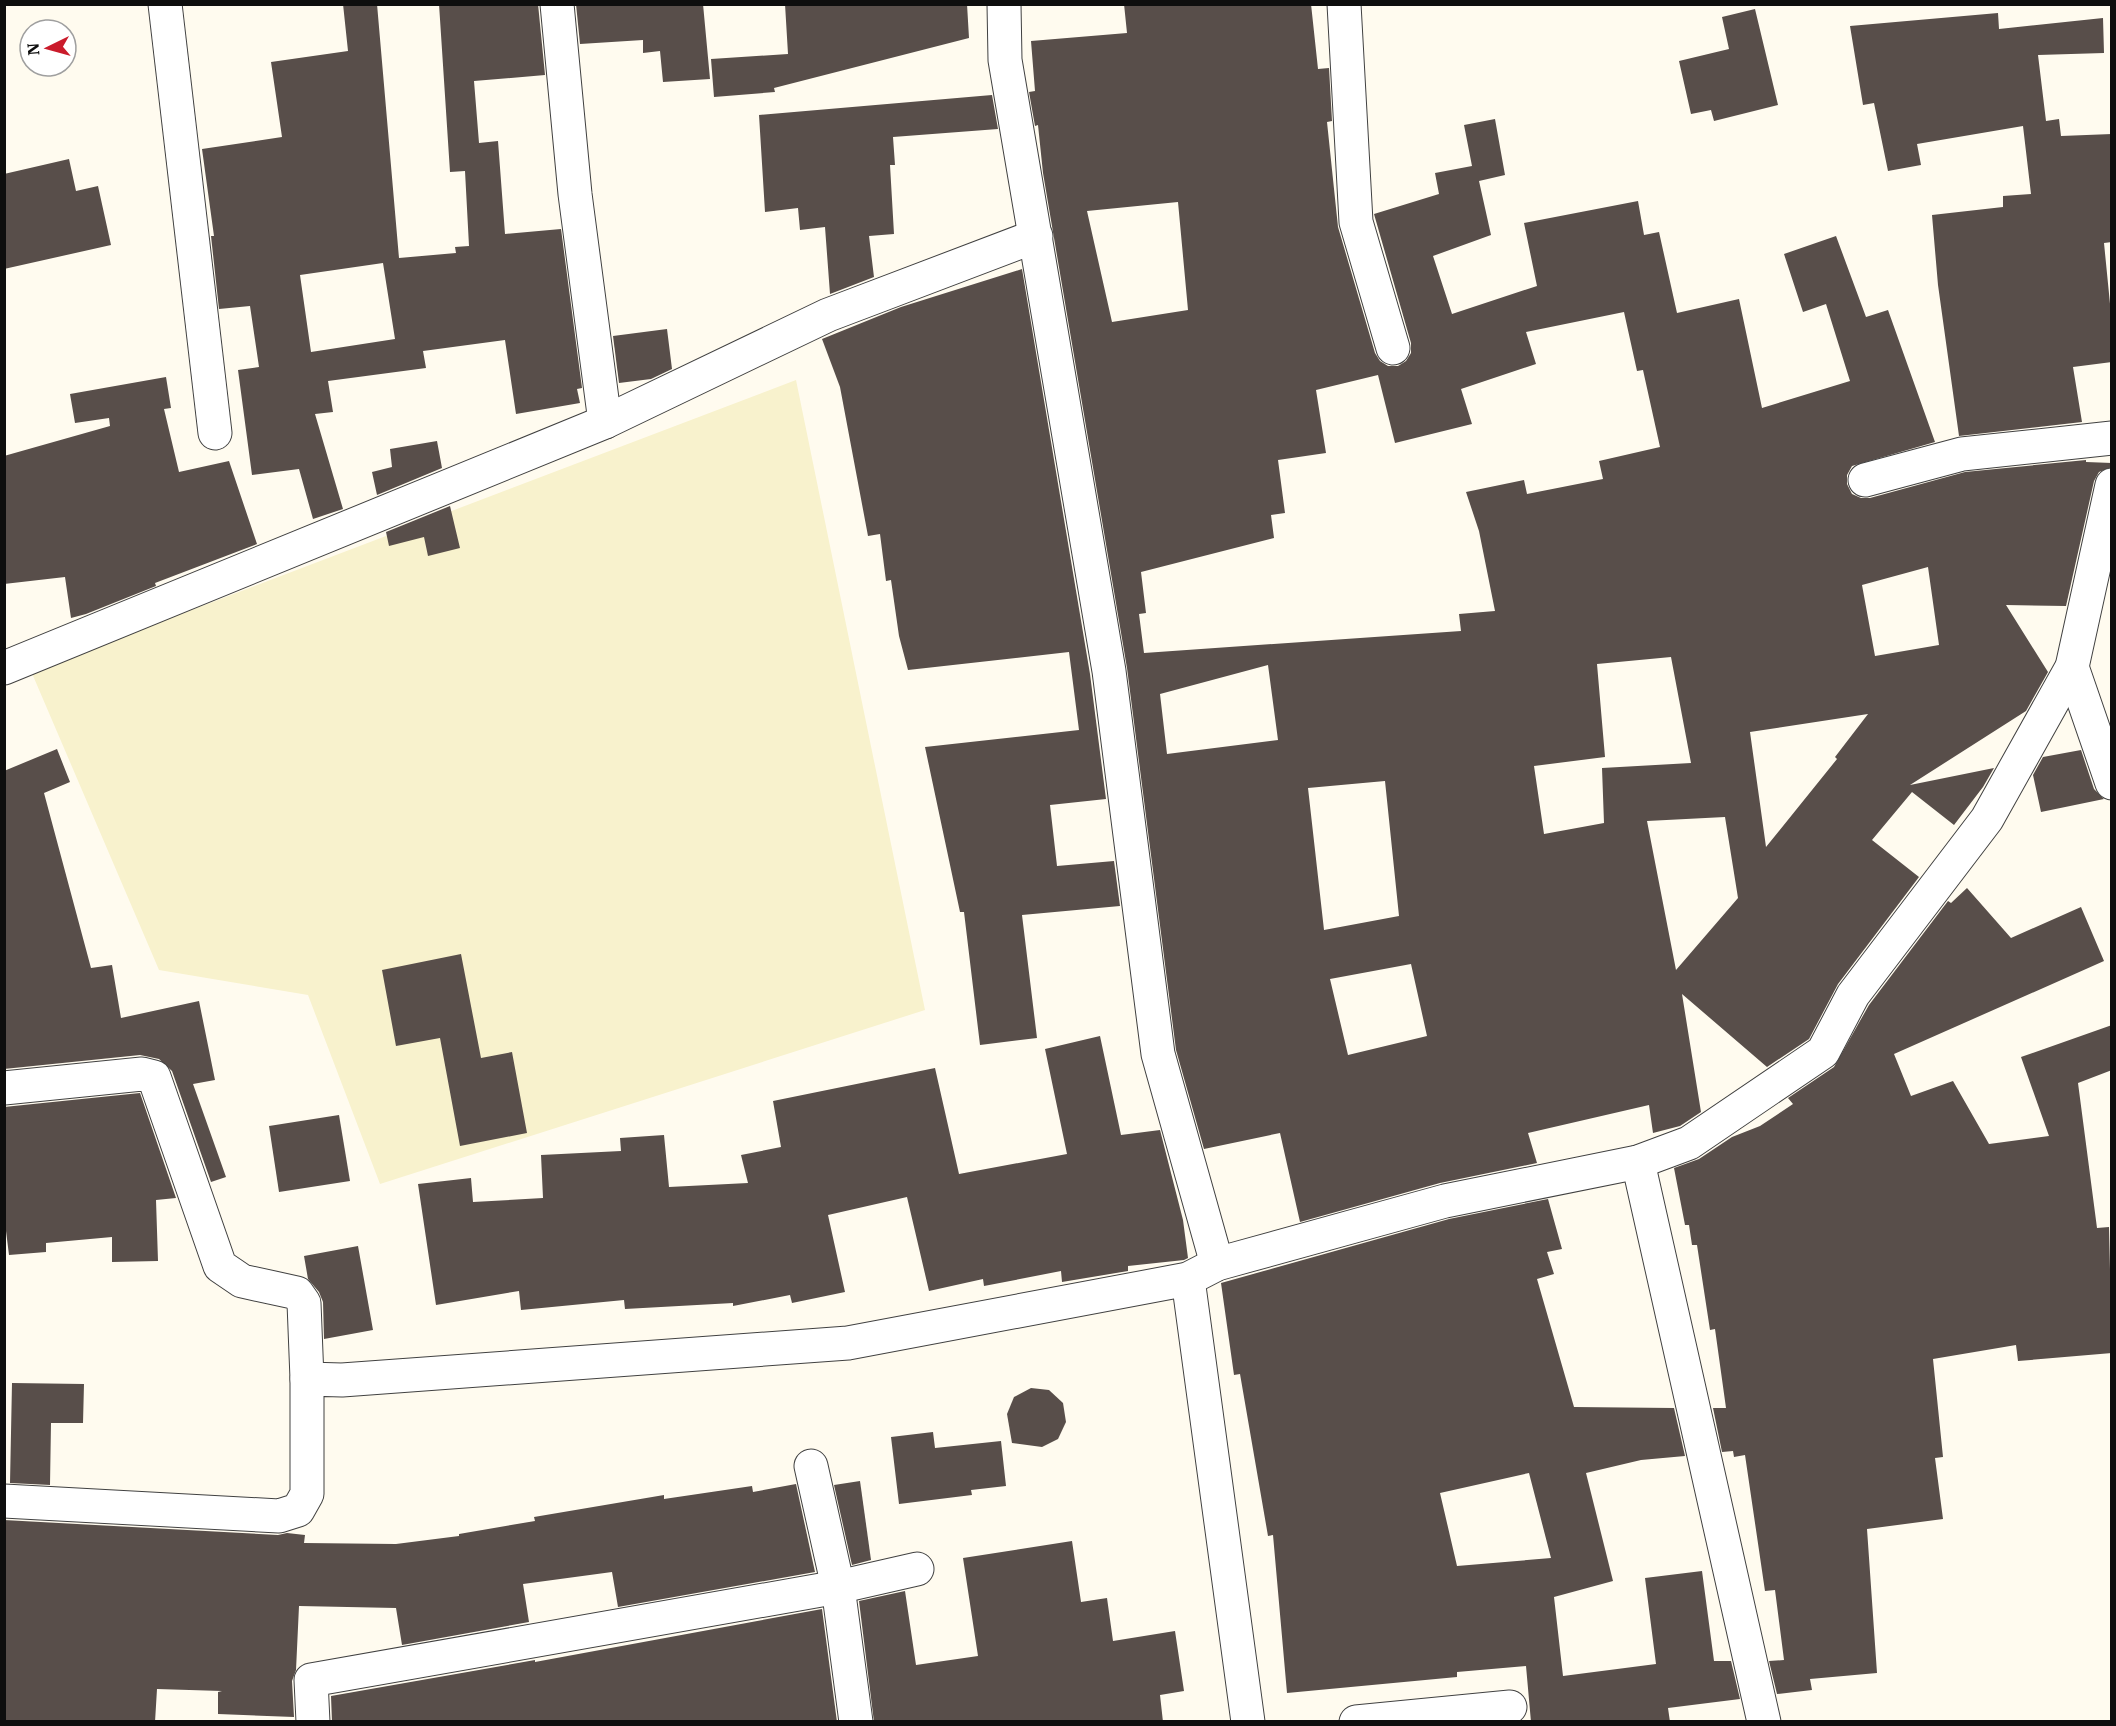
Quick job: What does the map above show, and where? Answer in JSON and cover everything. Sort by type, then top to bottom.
[{"type":"street","points":[[165,4],[215,433]]},
{"type":"street","points":[[557,4],[575,194],[605,422]]},
{"type":"street","points":[[1004,4],[1005,60],[1109,671],[1158,1054],[1217,1264]]},
{"type":"street","points":[[1344,4],[1356,222],[1393,348]]},
{"type":"street","points":[[4,668],[605,422],[828,315],[1036,236]]},
{"type":"street","points":[[1866,480],[1962,454],[2112,438]]},
{"type":"street","points":[[307,1379],[342,1380],[848,1343],[1188,1279],[1217,1264],[1446,1201],[1638,1162],[1689,1143],[1823,1052],[1853,995],[1987,819],[2072,667],[2112,485]]},
{"type":"street","points":[[2072,667],[2112,783]]},
{"type":"street","points":[[4,1088],[142,1074],[153,1077],[220,1266],[242,1281],[297,1293],[304,1303],[308,1494],[298,1510],[279,1516],[4,1501]]},
{"type":"street","points":[[1638,1162],[1764,1722]]},
{"type":"street","points":[[1188,1279],[1248,1722]]},
{"type":"street","points":[[811,1466],[838,1587],[856,1722]]},
{"type":"street","points":[[313,1722],[311,1680],[838,1587],[917,1569]]},
{"type":"street","points":[[1356,1722],[1510,1707]]},
{"type":"shaded area","points":[[796,380],[925,1010],[380,1184],[308,995],[159,970],[31,671]]},
{"type":"building","points":[[343,4],[377,4],[399,258],[456,253],[455,247],[469,246],[465,171],[450,172],[439,4],[538,4],[545,75],[474,81],[479,143],[498,141],[505,234],[561,229],[582,388],[577,389],[580,403],[516,414],[505,340],[423,351],[426,368],[328,381],[333,412],[315,414],[343,509],[313,519],[299,469],[252,475],[238,370],[259,367],[250,306],[219,309],[211,236],[214,236],[202,149],[282,137],[271,62],[348,51]],"holes":[[[383,263],[395,339],[311,352],[300,275]]]},
{"type":"building","points":[[576,4],[703,4],[710,79],[663,82],[660,51],[643,53],[643,40],[580,44]]},
{"type":"building","points":[[785,4],[967,4],[969,38],[774,88],[775,92],[714,97],[711,59],[788,54]]},
{"type":"building","points":[[1124,4],[1311,4],[1318,69],[1329,68],[1332,121],[1327,122],[1338,227],[1375,353],[1380,361],[1388,366],[1398,366],[1406,361],[1411,353],[1411,343],[1374,214],[1439,194],[1435,173],[1472,166],[1464,125],[1495,119],[1505,175],[1479,181],[1491,235],[1433,256],[1452,314],[1537,286],[1524,223],[1638,201],[1644,235],[1659,232],[1677,313],[1739,299],[1762,408],[1850,381],[1826,304],[1803,312],[1784,254],[1836,236],[1866,317],[1888,310],[1935,442],[1852,466],[1847,475],[1847,484],[1852,494],[1861,498],[1870,498],[1965,472],[2086,460],[2086,462],[2112,463],[2112,467],[2099,472],[2094,481],[2066,606],[2006,605],[2048,672],[2026,711],[1910,785],[1994,768],[1983,787],[1954,825],[1912,792],[1872,840],[1919,877],[1838,984],[1809,1039],[1767,1067],[1682,994],[1701,1112],[1680,1126],[1653,1133],[1649,1105],[1528,1133],[1537,1163],[1440,1183],[1300,1222],[1280,1133],[1204,1149],[1176,1050],[1127,668],[1043,173],[1038,125],[1035,126],[1029,92],[1035,91],[1031,41],[1127,33]],"holes":[[[1178,202],[1188,310],[1112,322],[1087,211]],[[1624,312],[1637,371],[1643,370],[1660,447],[1599,461],[1603,479],[1527,494],[1524,480],[1466,492],[1479,531],[1495,611],[1459,614],[1461,631],[1144,653],[1139,614],[1146,613],[1141,572],[1274,538],[1271,515],[1285,513],[1278,460],[1326,453],[1316,390],[1378,375],[1395,443],[1472,424],[1461,389],[1536,364],[1526,332]],[[1928,567],[1939,645],[1875,656],[1862,585]],[[1671,657],[1691,763],[1602,768],[1604,823],[1544,834],[1534,766],[1605,757],[1597,664]],[[1268,665],[1278,740],[1167,754],[1160,694]],[[1868,714],[1835,757],[1837,759],[1766,847],[1750,732]],[[1385,781],[1399,916],[1324,930],[1308,788]],[[1725,817],[1738,898],[1676,970],[1647,821]],[[1411,964],[1427,1036],[1348,1055],[1330,979]]]},
{"type":"building","points":[[1755,9],[1778,105],[1714,121],[1711,110],[1691,114],[1679,61],[1729,49],[1722,17]]},
{"type":"building","points":[[1998,13],[1999,29],[2103,18],[2104,53],[2038,55],[2046,121],[2059,119],[2061,136],[2112,134],[2112,242],[2104,243],[2112,324],[2112,362],[2073,367],[2082,422],[1959,436],[1938,285],[1932,215],[2003,207],[2003,196],[2031,194],[2023,126],[1917,144],[1921,165],[1888,171],[1874,103],[1863,105],[1850,26]]},
{"type":"building","points":[[992,95],[998,129],[893,137],[895,165],[890,165],[894,234],[869,236],[874,277],[830,294],[825,227],[800,230],[798,208],[765,212],[759,115]]},
{"type":"building","points":[[69,159],[76,191],[98,186],[111,245],[4,269],[4,174]]},
{"type":"building","points":[[1022,269],[1090,674],[1106,799],[1050,805],[1057,866],[1114,861],[1120,906],[1022,915],[1037,1038],[980,1045],[964,912],[960,912],[925,747],[1079,730],[1069,652],[908,670],[899,636],[891,580],[886,581],[880,534],[868,536],[840,387],[822,339],[901,307]]},
{"type":"building","points":[[667,329],[672,369],[651,379],[619,383],[613,336]]},
{"type":"building","points":[[166,377],[171,408],[164,409],[179,472],[229,461],[257,544],[155,583],[156,586],[86,614],[71,618],[65,577],[4,584],[4,456],[110,426],[109,418],[75,423],[70,394]]},
{"type":"building","points":[[437,441],[442,468],[377,495],[372,472],[392,467],[390,449]]},
{"type":"building","points":[[450,506],[460,548],[428,556],[424,537],[389,546],[386,532]]},
{"type":"building","points":[[57,749],[70,782],[44,793],[91,968],[112,965],[121,1018],[199,1001],[215,1080],[193,1084],[226,1177],[211,1182],[172,1071],[159,1059],[140,1055],[4,1069],[4,771]]},
{"type":"building","points":[[2081,750],[2094,789],[2104,799],[2041,812],[2033,775],[2043,757]]},
{"type":"building","points":[[1967,888],[2011,938],[2081,907],[2104,961],[1894,1054],[1911,1096],[1953,1081],[1989,1144],[2049,1136],[2021,1057],[2112,1025],[2112,1070],[2078,1083],[2097,1228],[2109,1227],[2112,1353],[2018,1361],[2016,1345],[1933,1359],[1943,1457],[1935,1458],[1943,1519],[1867,1529],[1877,1673],[1810,1679],[1812,1690],[1777,1694],[1769,1661],[1784,1660],[1775,1590],[1765,1591],[1745,1455],[1734,1457],[1733,1451],[1722,1452],[1713,1408],[1726,1408],[1715,1329],[1710,1330],[1697,1245],[1692,1245],[1689,1225],[1685,1225],[1674,1168],[1699,1159],[1732,1137],[1760,1126],[1793,1104],[1788,1098],[1834,1067],[1869,1005],[1948,901],[1951,903]]},
{"type":"building","points":[[461,954],[481,1058],[512,1052],[527,1133],[460,1146],[440,1038],[396,1046],[382,970]]},
{"type":"building","points":[[1100,1036],[1121,1135],[1160,1130],[1183,1220],[1188,1258],[1184,1260],[1128,1266],[1128,1271],[1062,1282],[1061,1271],[984,1286],[983,1279],[929,1291],[907,1197],[828,1215],[845,1292],[792,1303],[790,1295],[733,1306],[733,1303],[625,1309],[624,1300],[521,1310],[519,1291],[436,1305],[418,1184],[471,1178],[473,1202],[543,1198],[541,1155],[621,1151],[620,1138],[664,1135],[669,1187],[748,1183],[741,1155],[781,1147],[773,1101],[935,1068],[959,1174],[1067,1154],[1045,1049]]},
{"type":"building","points":[[140,1093],[176,1198],[156,1200],[158,1261],[112,1262],[112,1237],[46,1243],[46,1252],[9,1255],[4,1215],[4,1107]]},
{"type":"building","points":[[339,1115],[350,1181],[279,1192],[269,1126]]},
{"type":"building","points":[[1548,1199],[1562,1249],[1547,1252],[1554,1274],[1537,1279],[1574,1407],[1674,1408],[1685,1456],[1641,1460],[1586,1473],[1613,1581],[1554,1597],[1563,1676],[1656,1664],[1645,1578],[1702,1571],[1714,1661],[1731,1661],[1740,1699],[1668,1708],[1670,1722],[1531,1722],[1526,1666],[1457,1672],[1457,1677],[1287,1693],[1273,1535],[1268,1536],[1240,1374],[1234,1375],[1221,1283],[1449,1219]],"holes":[[[1529,1473],[1551,1558],[1457,1566],[1440,1493]]]},
{"type":"building","points":[[358,1246],[373,1330],[324,1339],[323,1302],[319,1292],[308,1279],[304,1256]]},
{"type":"building","points":[[12,1383],[84,1384],[83,1423],[51,1423],[50,1485],[10,1483]]},
{"type":"building","points":[[1031,1388],[1049,1390],[1063,1403],[1066,1422],[1058,1439],[1042,1447],[1012,1443],[1007,1414],[1014,1397]]},
{"type":"building","points":[[933,1432],[935,1448],[1001,1441],[1006,1486],[971,1490],[972,1495],[899,1504],[891,1437]]},
{"type":"building","points":[[860,1481],[871,1560],[852,1565],[834,1485]]},
{"type":"building","points":[[796,1484],[815,1572],[618,1607],[612,1572],[523,1584],[529,1622],[402,1645],[396,1608],[299,1606],[296,1670],[292,1681],[294,1717],[218,1714],[218,1692],[222,1691],[157,1689],[155,1722],[4,1722],[4,1520],[278,1535],[287,1533],[305,1535],[304,1543],[396,1544],[459,1536],[459,1534],[535,1521],[534,1517],[664,1495],[664,1499],[752,1486],[753,1492]]},
{"type":"building","points":[[1072,1541],[1081,1602],[1107,1598],[1113,1641],[1175,1631],[1184,1691],[1160,1695],[1163,1722],[874,1722],[859,1601],[905,1591],[916,1665],[978,1656],[963,1558]]},
{"type":"building","points":[[822,1609],[837,1722],[332,1722],[331,1696],[535,1660],[535,1662]]}]
